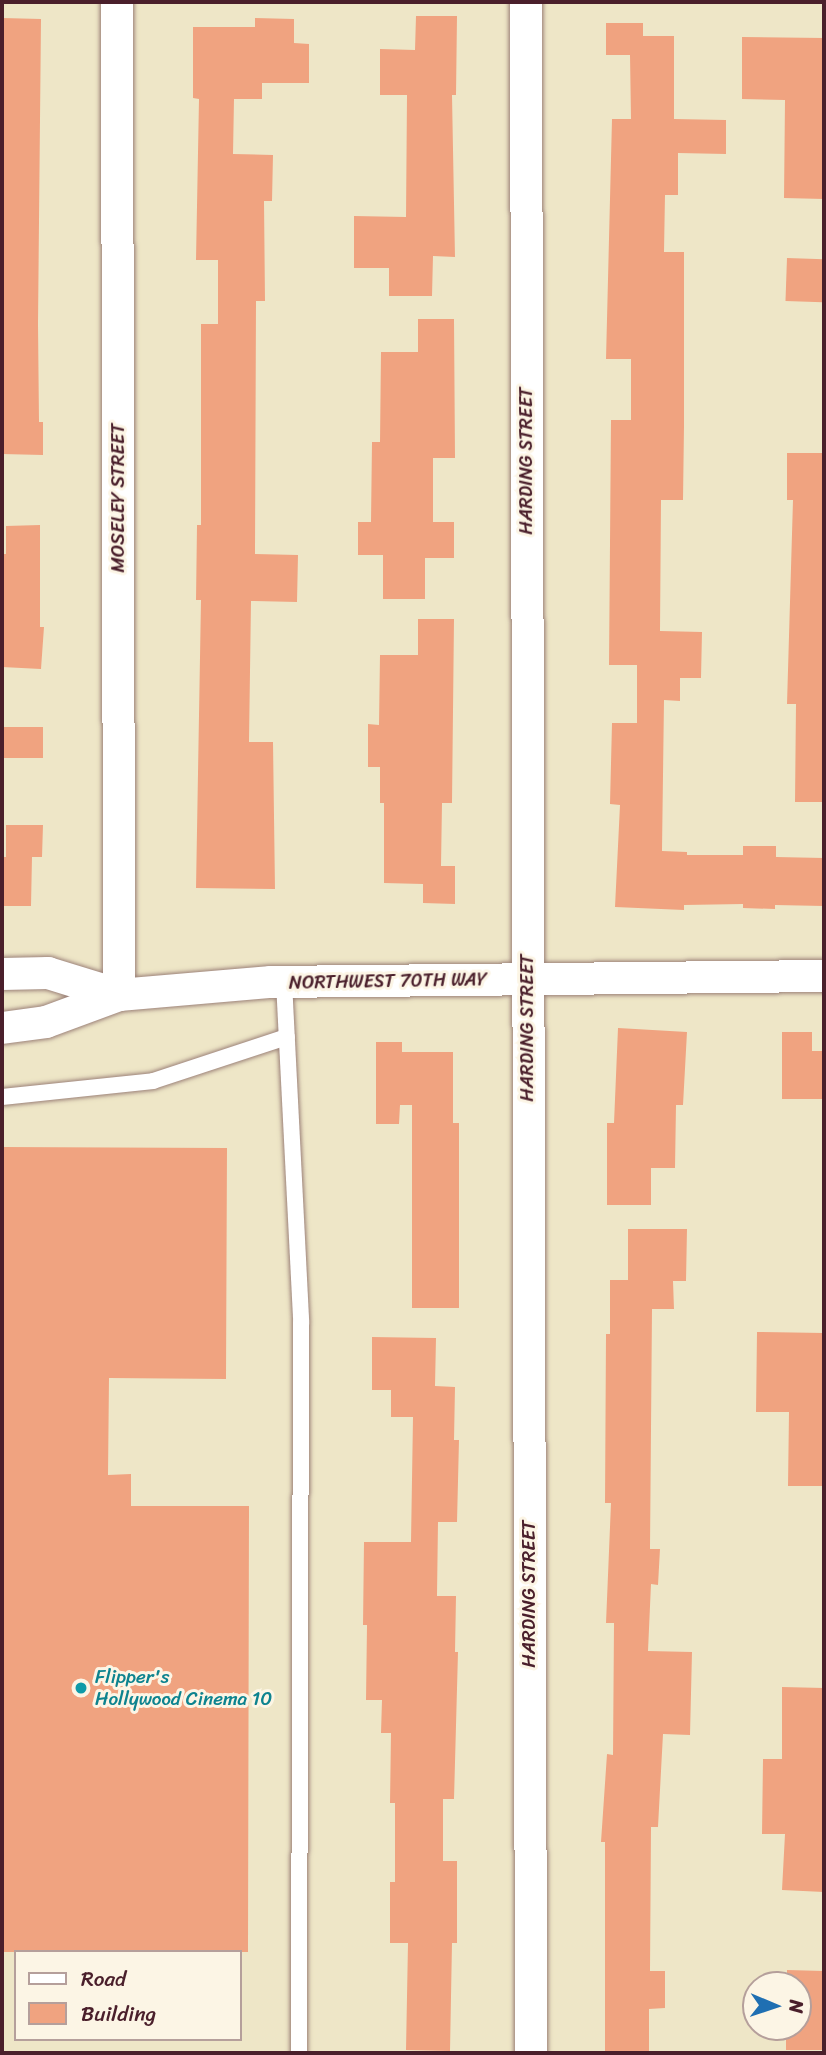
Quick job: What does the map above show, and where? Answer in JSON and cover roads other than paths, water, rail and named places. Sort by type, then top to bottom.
[{"type":"street","name":"MOSELEY STREET","points":[[117,2],[119,995]]},
{"type":"street","name":"HARDING STREET","points":[[526,2],[526,979],[531,2053]]},
{"type":"street","name":"NORTHWEST 70TH WAY","points":[[2,974],[48,973],[119,995]]},
{"type":"street","name":"NORTHWEST 70TH WAY","points":[[2,1028],[46,1022],[119,995],[284,982],[824,976]]},
{"type":"lane","points":[[284,982],[301,1322],[299,2053]]},
{"type":"lane","points":[[2,1097],[153,1081],[287,1037]]},
{"type":"place","name":"Flipper's Hollywood Cinema 10","points":[[81,1688]]}]
